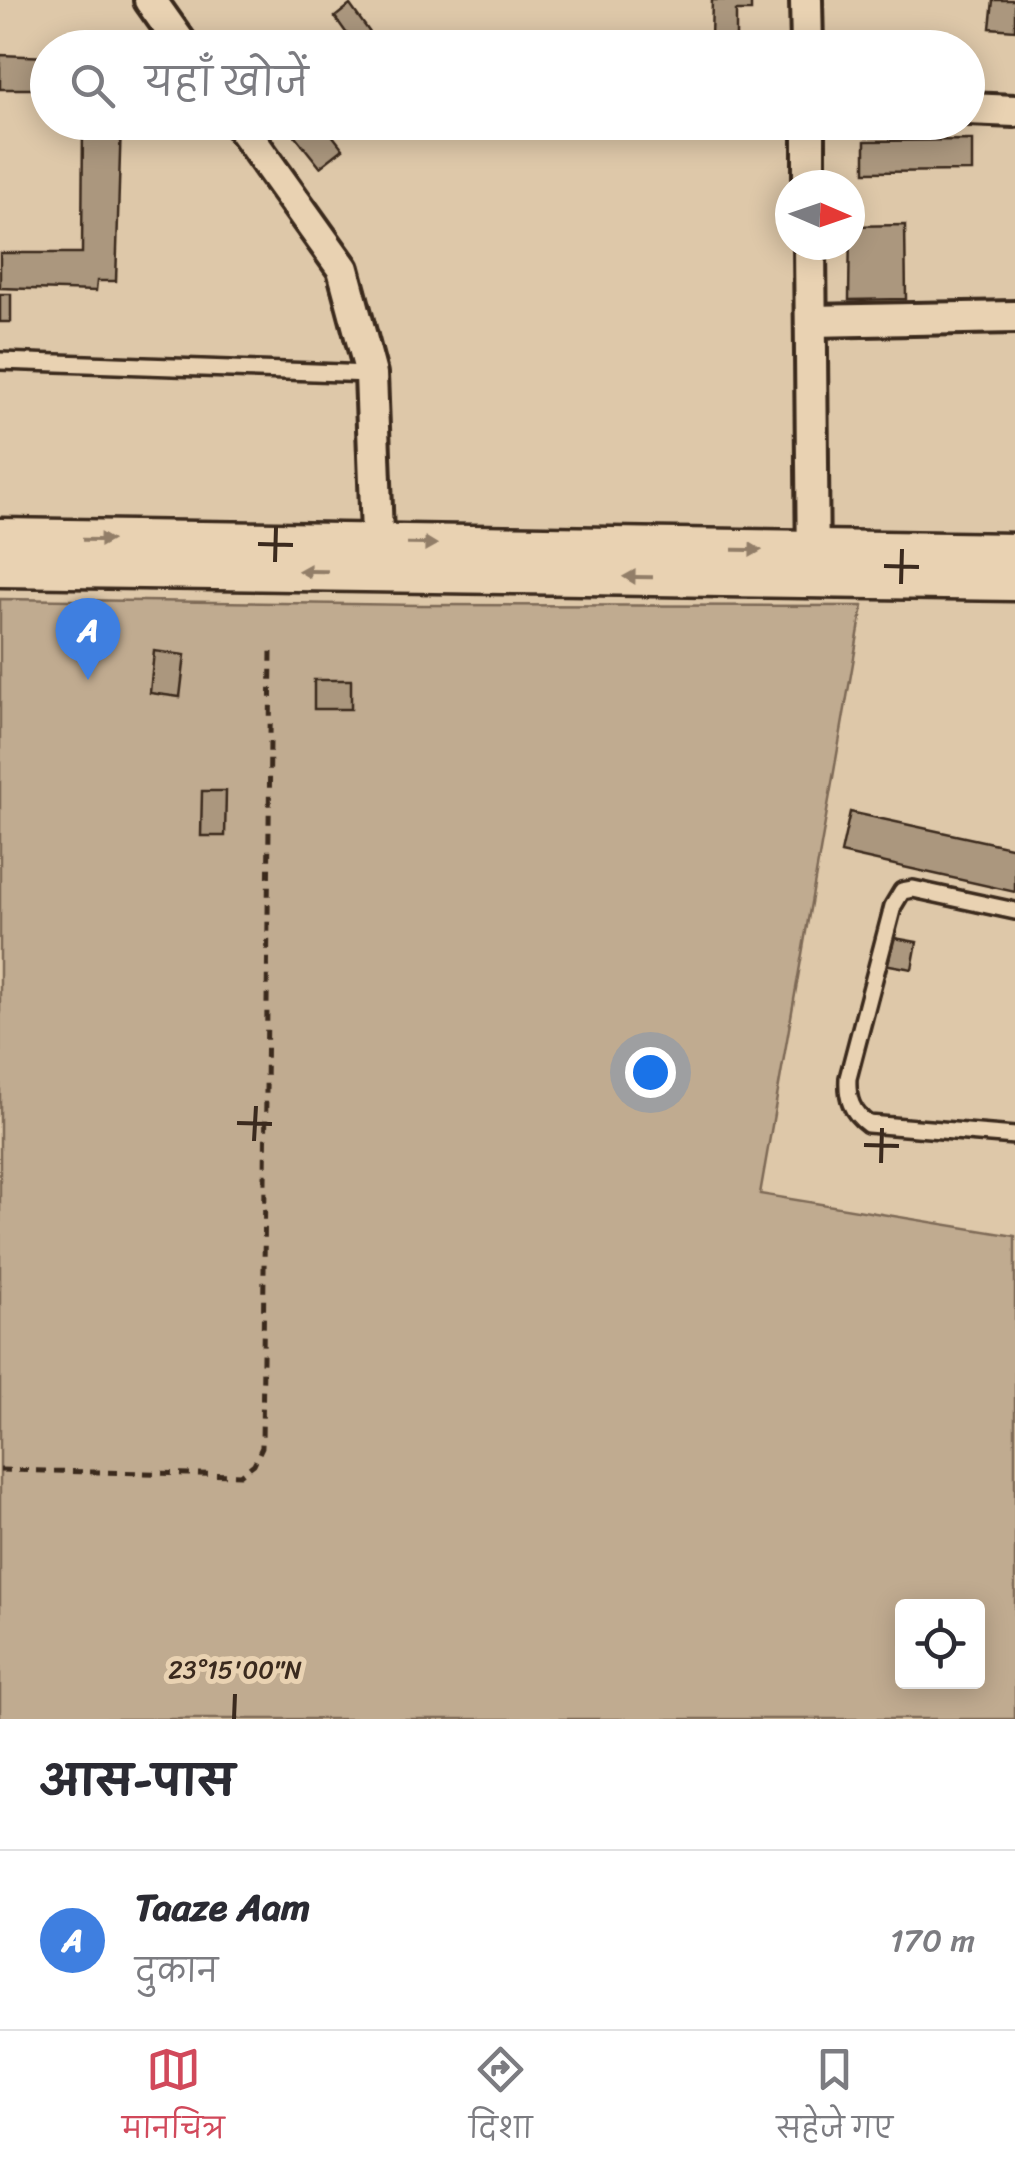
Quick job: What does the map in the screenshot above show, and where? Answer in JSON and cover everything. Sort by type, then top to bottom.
[{"type":"street","points":[[150,0],[171,30]]},
{"type":"street","points":[[806,0],[807,30]]},
{"type":"street","points":[[985,110],[1015,111]]},
{"type":"street","points":[[251,140],[343,269],[372,374],[378,558]]},
{"type":"street","points":[[809,140],[810,170]]},
{"type":"street","points":[[810,260],[813,565]]},
{"type":"street","points":[[811,320],[1015,317]]},
{"type":"street","points":[[0,538],[378,558],[813,565],[1015,581]]},
{"type":"street","points":[[813,565],[1015,553]]},
{"type":"street","points":[[0,566],[378,558]]},
{"type":"lane","points":[[0,361],[372,374]]},
{"type":"lane","points":[[1015,911],[902,891],[893,906],[848,1078],[847,1096],[868,1124],[1015,1136]]},
{"type":"path","points":[[0,1470],[240,1475],[254,1464],[262,1447],[270,650]]},
{"type":"shaded area","points":[[0,599],[863,606],[760,1194],[1015,1236],[1015,1719],[0,1719]]},
{"type":"building","points":[[712,0],[751,0],[751,11],[736,11],[736,30],[711,30]]},
{"type":"building","points":[[993,0],[1015,0],[1015,30],[990,28]]},
{"type":"building","points":[[350,5],[368,30],[344,30],[335,17]]},
{"type":"building","points":[[0,55],[30,56],[30,89],[0,89]]},
{"type":"building","points":[[83,140],[120,140],[116,281],[97,281],[96,291],[0,288],[0,253],[82,253]]},
{"type":"building","points":[[298,140],[336,140],[343,149],[320,167]]},
{"type":"building","points":[[972,140],[972,171],[865,172],[865,141]]},
{"type":"building","points":[[905,225],[906,299],[849,300],[850,260],[865,260],[865,226]]},
{"type":"building","points":[[0,294],[11,294],[11,322],[0,322]]},
{"type":"building","points":[[154,651],[185,655],[180,697],[150,693]]},
{"type":"building","points":[[314,680],[351,680],[351,709],[314,709]]},
{"type":"building","points":[[202,791],[226,791],[225,836],[201,836]]},
{"type":"building","points":[[850,812],[1015,848],[1015,892],[841,853]]},
{"type":"building","points":[[889,937],[917,942],[912,969],[884,964]]},
{"type":"place","name":"Taaze Aam","points":[[88,680]]}]
